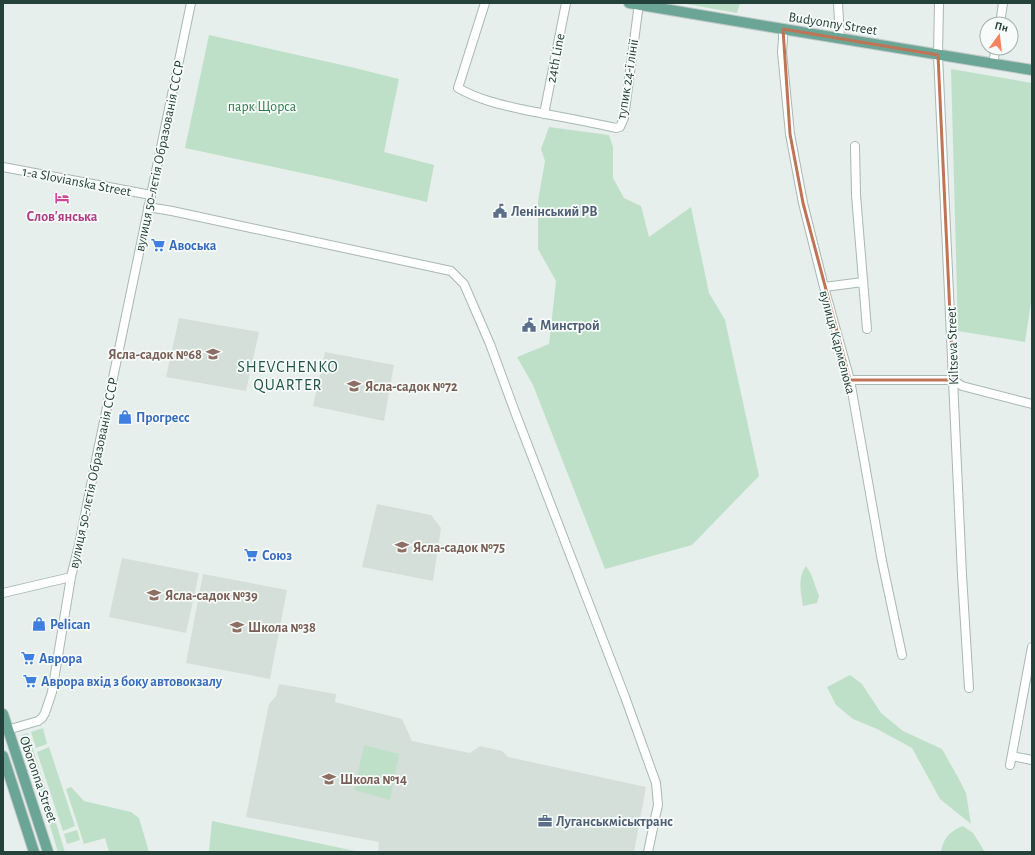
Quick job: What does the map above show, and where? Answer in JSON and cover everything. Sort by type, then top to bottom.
[{"type":"main road","name":"Budyonny Street","points":[[635,3],[782,30],[840,38],[1032,70]]},
{"type":"main road","name":"Oboronna Street","points":[[3,714],[48,852]]},
{"type":"main road","name":"Oboronna Street","points":[[3,756],[34,852]]},
{"type":"street","name":"вулиця 50-лєтія Образованія СССР","points":[[7,730],[38,721],[42,718],[52,692],[72,577],[191,3]]},
{"type":"street","points":[[485,3],[458,88],[468,94],[488,101],[544,114]]},
{"type":"street","name":"24th Line","points":[[544,114],[566,3]]},
{"type":"street","name":"тупик 24-ї лінії","points":[[544,114],[616,128],[620,127],[624,118],[635,3]]},
{"type":"street","points":[[838,3],[840,38]]},
{"type":"street","name":"Kiltseva Street","points":[[939,3],[938,54],[951,320],[952,380],[969,688]]},
{"type":"street","points":[[1001,16],[1003,3]]},
{"type":"street","name":"вулиця Кармелюка","points":[[782,30],[782,52],[790,134],[803,203],[824,287],[850,380],[882,561],[902,655]]},
{"type":"street","points":[[993,63],[994,56]]},
{"type":"street","points":[[855,146],[856,195],[867,329]]},
{"type":"street","name":"1-a Slovianska Street","points":[[3,167],[151,195]]},
{"type":"street","points":[[148,207],[451,271],[464,284],[490,344],[514,412],[625,697],[656,783],[658,805],[648,852]]},
{"type":"street","points":[[824,287],[863,282]]},
{"type":"street","points":[[850,380],[952,380],[962,386],[1032,404]]},
{"type":"street","points":[[3,593],[72,577]]},
{"type":"street","points":[[1010,766],[1032,647]]},
{"type":"street","points":[[1012,756],[1032,760]]},
{"type":"highlighted area","points":[[783,29],[938,55],[953,380],[850,380],[803,203],[790,134]]},
{"type":"shaded area","name":"Ясла-садок №68","points":[[179,318],[259,332],[246,391],[166,377]]},
{"type":"shaded area","name":"Ясла-садок №72","points":[[325,352],[394,365],[384,421],[313,406]]},
{"type":"shaded area","name":"Ясла-садок №75","points":[[377,504],[431,515],[441,528],[433,581],[362,567]]},
{"type":"shaded area","name":"Ясла-садок №39","points":[[122,558],[199,573],[186,633],[109,617]]},
{"type":"shaded area","name":"Школа №38","points":[[203,574],[287,590],[270,679],[186,663]]},
{"type":"shaded area","points":[[279,684],[336,694],[335,702],[402,719],[412,741],[470,753],[480,746],[502,751],[508,757],[646,787],[634,852],[378,852],[379,842],[246,817],[269,704],[276,696]]},
{"type":"green space","points":[[681,3],[740,3],[737,13]]},
{"type":"green space","name":"парк Щорса","points":[[209,35],[399,79],[384,152],[434,165],[427,202],[330,179],[185,148]]},
{"type":"green space","points":[[951,69],[1032,83],[1032,296],[1025,342],[958,331]]},
{"type":"green space","points":[[549,127],[609,135],[613,147],[613,178],[624,198],[641,206],[649,237],[691,207],[709,293],[725,320],[759,476],[692,545],[605,569],[533,385],[517,357],[549,344],[556,281],[538,249],[538,201],[545,161],[541,149]]},
{"type":"green space","points":[[806,566],[811,574],[819,596],[817,603],[803,606],[801,575]]},
{"type":"green space","points":[[850,675],[862,684],[881,713],[903,731],[942,749],[966,793],[971,824],[940,799],[912,748],[877,729],[853,719],[836,705],[827,687]]},
{"type":"green space","points":[[43,728],[47,744],[36,748],[31,732]]},
{"type":"green space","points":[[28,733],[65,852],[58,852],[22,735]]},
{"type":"green space","points":[[364,745],[399,754],[390,800],[354,790]]},
{"type":"green space","points":[[49,747],[75,826],[63,831],[37,752]]},
{"type":"green space","points":[[71,787],[84,801],[131,812],[139,818],[149,852],[109,852],[105,838],[84,844],[66,789]]},
{"type":"green space","points":[[212,821],[360,852],[209,852]]},
{"type":"green space","points":[[963,826],[973,833],[985,852],[941,852],[944,842],[948,836],[954,830]]},
{"type":"green space","points":[[77,830],[80,840],[67,844],[64,834]]},
{"type":"place","name":"Слов'янська","points":[[62,198]]},
{"type":"place","name":"Ленінський РВ","points":[[500,211]]},
{"type":"place","name":"Авоська","points":[[158,245]]},
{"type":"place","name":"Минстрой","points":[[529,325]]},
{"type":"place","name":"Ясла-садок №68","points":[[213,354]]},
{"type":"place","name":"Ясла-садок №72","points":[[354,386]]},
{"type":"place","name":"Прогресс","points":[[125,417]]},
{"type":"place","name":"Ясла-садок №75","points":[[402,547]]},
{"type":"place","name":"Союз","points":[[251,555]]},
{"type":"place","name":"Ясла-садок №39","points":[[154,595]]},
{"type":"place","name":"Pelican","points":[[39,624]]},
{"type":"place","name":"Школа №38","points":[[237,627]]},
{"type":"place","name":"Аврора","points":[[28,658]]},
{"type":"place","name":"Аврора вхід з боку автовокзалу","points":[[30,681]]},
{"type":"place","name":"Школа №14","points":[[329,779]]},
{"type":"place","name":"Луганськміськтранс","points":[[545,821]]},
{"type":"district","name":"SHEVCHENKO QUARTER","points":[[288,375]]}]
